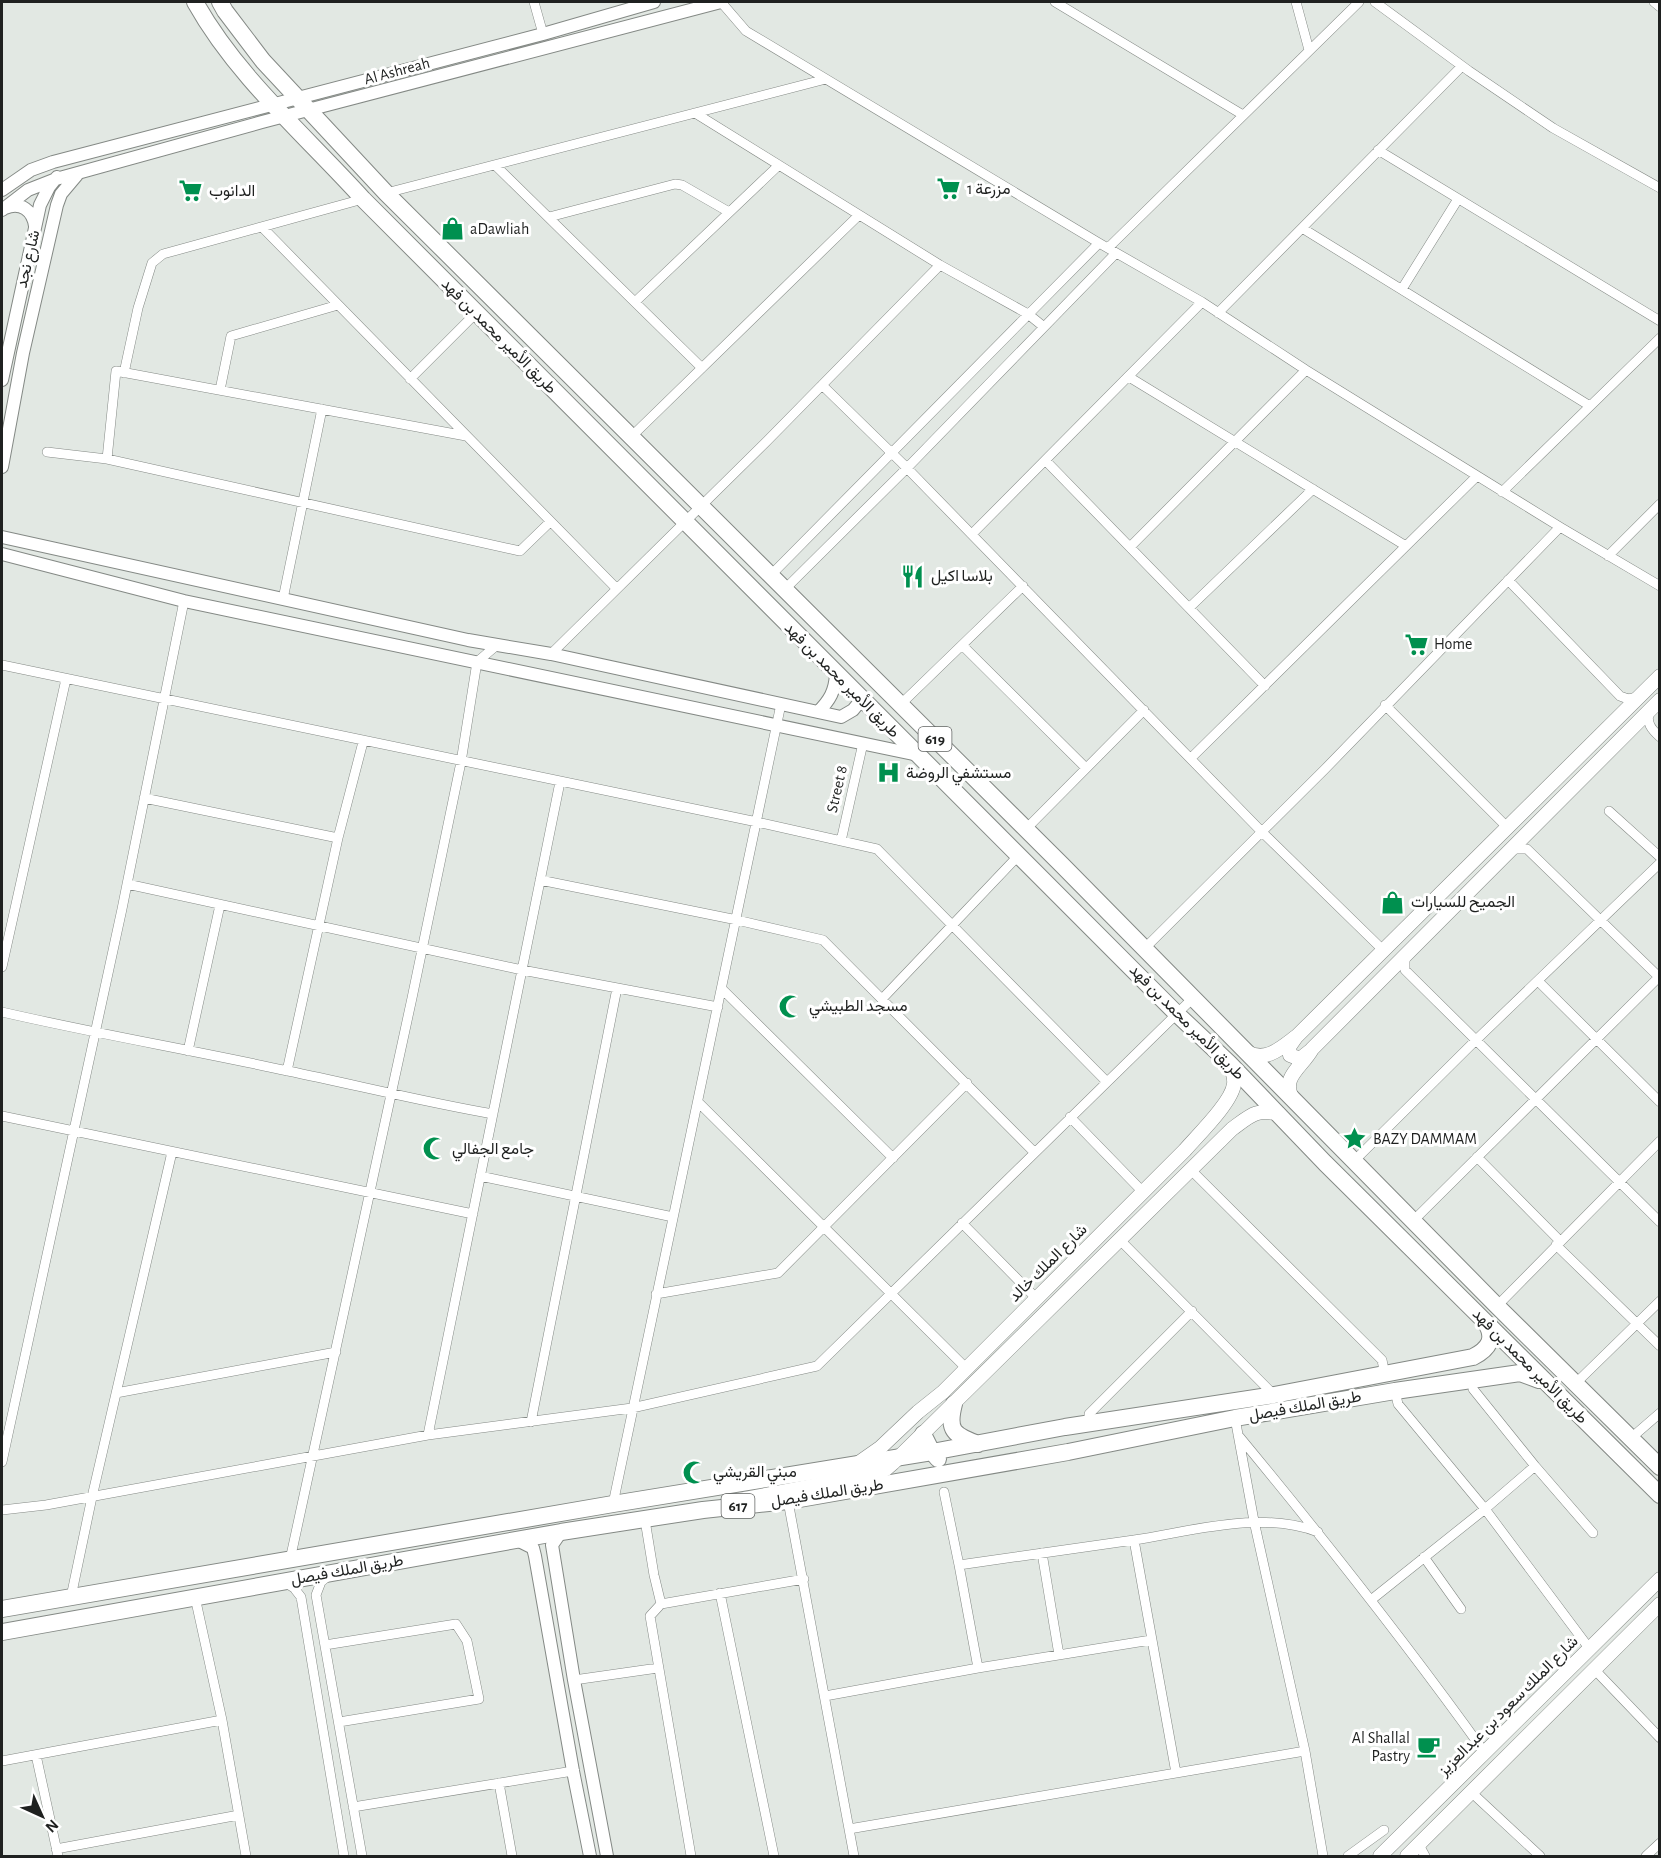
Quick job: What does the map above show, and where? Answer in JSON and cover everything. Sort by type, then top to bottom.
[{"type":"highway","name":"طريق الأمير محمد بن فهد","points":[[195,2],[207,23],[272,103],[363,200],[1659,1495]]},
{"type":"highway","name":"طريق الأمير محمد بن فهد","points":[[220,2],[225,12],[263,61],[386,193],[1026,829],[1659,1467]]},
{"type":"highway","points":[[1473,1357],[1486,1349],[1491,1339],[1489,1329],[1480,1317]]},
{"type":"highway","points":[[1473,1357],[1484,1366],[1483,1373],[1474,1384]]},
{"type":"highway","name":"طريق الملك فيصل","points":[[2,1609],[613,1504],[1274,1395],[1473,1357]]},
{"type":"highway","name":"طريق الملك فيصل","points":[[2,1632],[561,1532],[703,1510],[788,1501],[1068,1452],[1235,1418],[1395,1391],[1474,1384],[1520,1373],[1545,1383]]},
{"type":"highway","points":[[954,1404],[951,1423],[953,1431],[979,1444]]},
{"type":"highway","points":[[923,1434],[932,1452],[940,1460],[951,1462],[1060,1443],[1159,1432]]},
{"type":"main road","points":[[1245,1050],[1253,1055],[1263,1056],[1280,1049],[1297,1036],[1659,676]]},
{"type":"main road","points":[[1297,1036],[1289,1047],[1290,1055],[1300,1059],[1655,704]]},
{"type":"main road","points":[[1292,1098],[1288,1090],[1289,1078],[1305,1061],[1312,1049]]},
{"type":"main road","name":"شارع الملك خالد","points":[[854,1465],[872,1455],[961,1373],[1185,1150],[1218,1113],[1234,1087],[1234,1076],[1229,1063]]},
{"type":"main road","points":[[1218,1113],[1227,1107],[1236,1110],[1239,1119],[1232,1129]]},
{"type":"main road","name":"شارع الملك خالد","points":[[703,1510],[744,1498],[871,1475],[886,1469],[1232,1129],[1258,1112],[1279,1114]]},
{"type":"main road","points":[[923,1434],[921,1424],[924,1416],[945,1396],[961,1373]]},
{"type":"main road","name":"شارع الملك سعود بن عبدالعزيز","points":[[1380,1857],[1659,1580]]},
{"type":"main road","points":[[1407,1857],[1422,1851],[1471,1792],[1594,1669],[1658,1609]]},
{"type":"main road","points":[[1514,1748],[1546,1705],[1591,1662],[1593,1655],[1590,1648]]},
{"type":"street","points":[[534,2],[543,33]]},
{"type":"street","points":[[2,190],[31,170],[53,162],[654,2]]},
{"type":"street","points":[[721,2],[746,31],[1112,251],[1202,302],[1306,370],[1502,492],[1659,586]]},
{"type":"street","name":"Al Ashreah","points":[[56,179],[721,2]]},
{"type":"street","points":[[1055,2],[1243,115]]},
{"type":"street","points":[[1296,2],[1309,50]]},
{"type":"street","points":[[784,590],[1044,327],[1112,251],[1243,115],[1359,2]]},
{"type":"street","points":[[1375,2],[1462,66],[1553,128],[1659,188]]},
{"type":"street","points":[[1654,2],[1659,7]]},
{"type":"street","points":[[1218,313],[1462,66]]},
{"type":"street","points":[[386,193],[826,79]]},
{"type":"street","points":[[695,113],[940,265],[1028,314],[1044,327]]},
{"type":"street","points":[[1378,150],[1659,321]]},
{"type":"street","points":[[2,380],[40,205],[56,179],[69,165],[93,151]]},
{"type":"street","points":[[495,165],[702,368]]},
{"type":"street","points":[[635,302],[778,165]]},
{"type":"street","name":"شارع نجد","points":[[2,467],[23,353],[57,205],[67,185],[81,172]]},
{"type":"street","points":[[2,210],[28,190],[56,179]]},
{"type":"street","points":[[549,217],[675,184],[682,185],[729,212]]},
{"type":"street","points":[[1402,289],[1458,199]]},
{"type":"street","points":[[124,373],[138,308],[152,263],[163,254],[363,200]]},
{"type":"street","points":[[2,210],[10,206],[25,208],[32,214],[35,230]]},
{"type":"street","points":[[631,437],[859,215]]},
{"type":"street","points":[[262,227],[617,589]]},
{"type":"street","points":[[1302,228],[1590,406]]},
{"type":"street","points":[[770,576],[1099,243]]},
{"type":"street","points":[[550,654],[940,265]]},
{"type":"street","points":[[972,534],[1202,302]]},
{"type":"street","points":[[220,390],[231,336],[338,305]]},
{"type":"street","points":[[410,379],[476,313]]},
{"type":"street","points":[[1502,492],[1659,338]]},
{"type":"street","points":[[1130,547],[1306,370]]},
{"type":"street","points":[[107,459],[116,371],[466,436]]},
{"type":"street","points":[[1129,377],[1406,546]]},
{"type":"street","points":[[822,385],[972,534],[1261,831],[1384,951]]},
{"type":"street","points":[[283,600],[322,409]]},
{"type":"street","points":[[47,452],[107,459],[520,550],[550,522]]},
{"type":"street","points":[[1046,461],[1264,686]]},
{"type":"street","points":[[1191,758],[1477,476]]},
{"type":"street","points":[[1189,608],[1313,489]]},
{"type":"street","points":[[1608,556],[1659,504]]},
{"type":"street","points":[[1144,948],[1325,769],[1560,527]]},
{"type":"street","points":[[2,537],[283,600],[550,654],[841,717],[853,711],[862,699]]},
{"type":"street","points":[[2,554],[184,601],[918,755]]},
{"type":"street","points":[[1508,580],[1616,692],[1624,699],[1639,697]]},
{"type":"street","points":[[900,705],[1023,586]]},
{"type":"street","points":[[2,1462],[127,884],[184,601]]},
{"type":"street","points":[[290,1560],[423,948],[461,762],[477,662],[497,645]]},
{"type":"street","points":[[962,645],[1086,768]]},
{"type":"street","points":[[2,665],[757,822],[876,849],[1106,1081]]},
{"type":"street","points":[[818,712],[830,699],[835,687],[836,674]]},
{"type":"street","points":[[2,967],[66,679]]},
{"type":"street","points":[[613,1504],[781,704]]},
{"type":"street","points":[[1655,704],[1648,720],[1656,734]]},
{"type":"street","points":[[1385,705],[1507,827]]},
{"type":"street","points":[[1026,829],[1144,710]]},
{"type":"street","points":[[288,1071],[338,838],[363,741]]},
{"type":"street","name":"Street 8","points":[[841,841],[862,743]]},
{"type":"street","points":[[428,1435],[560,782]]},
{"type":"street","points":[[144,798],[338,838]]},
{"type":"street","points":[[1610,811],[1659,857]]},
{"type":"street","points":[[1414,1220],[1659,977],[1527,849],[1511,849]]},
{"type":"street","points":[[882,999],[1019,855]]},
{"type":"street","points":[[1354,1161],[1659,862]]},
{"type":"street","points":[[540,880],[823,940],[1034,1152]]},
{"type":"street","points":[[127,884],[522,970],[718,1007]]},
{"type":"street","points":[[188,1051],[220,904]]},
{"type":"street","points":[[1404,955],[1405,970],[1659,1222]]},
{"type":"street","points":[[1538,981],[1659,1102]]},
{"type":"street","points":[[531,1422],[617,988]]},
{"type":"street","points":[[722,989],[893,1158]]},
{"type":"street","points":[[2,1510],[92,1497],[428,1435],[632,1408],[817,1366],[1193,998]]},
{"type":"street","points":[[2,1012],[94,1033],[288,1071],[392,1095],[493,1114]]},
{"type":"street","points":[[656,1294],[778,1273],[967,1083]]},
{"type":"street","points":[[698,1102],[889,1294],[961,1373]]},
{"type":"street","points":[[2,1116],[472,1214]]},
{"type":"street","points":[[1070,1117],[1142,1191]]},
{"type":"street","points":[[1497,1306],[1659,1141]]},
{"type":"street","points":[[71,1597],[172,1152]]},
{"type":"street","points":[[1477,1157],[1659,1347]]},
{"type":"street","points":[[1190,1169],[1382,1360],[1385,1374]]},
{"type":"street","points":[[480,1176],[673,1217]]},
{"type":"street","points":[[962,1223],[1036,1298]]},
{"type":"street","points":[[1119,1239],[1274,1395]]},
{"type":"street","points":[[1576,1383],[1659,1301]]},
{"type":"street","points":[[1090,1424],[1089,1414],[1192,1311]]},
{"type":"street","points":[[116,1392],[336,1352]]},
{"type":"street","points":[[1474,1384],[1535,1466],[1593,1533]]},
{"type":"street","points":[[1395,1391],[1398,1404],[1485,1509],[1590,1648]]},
{"type":"street","points":[[1630,1438],[1659,1413]]},
{"type":"street","points":[[1235,1418],[1254,1521],[1305,1751],[1323,1857]]},
{"type":"street","points":[[1238,1435],[1371,1600],[1485,1753]]},
{"type":"street","points":[[1371,1600],[1535,1466]]},
{"type":"street","points":[[944,1492],[978,1668]]},
{"type":"street","points":[[788,1501],[854,1857]]},
{"type":"street","points":[[645,1520],[661,1604]]},
{"type":"street","points":[[959,1565],[1254,1521],[1289,1522],[1318,1532]]},
{"type":"street","points":[[561,1532],[552,1545],[607,1857]]},
{"type":"street","points":[[517,1540],[533,1548],[590,1857]]},
{"type":"street","points":[[1134,1540],[1176,1773]]},
{"type":"street","points":[[1042,1553],[1059,1655]]},
{"type":"street","points":[[1424,1557],[1461,1609]]},
{"type":"street","points":[[330,1574],[321,1582],[316,1596],[362,1857]]},
{"type":"street","points":[[691,1857],[650,1616],[661,1604],[804,1579]]},
{"type":"street","points":[[280,1582],[294,1588],[301,1597],[344,1857]]},
{"type":"street","points":[[541,1588],[560,1585]]},
{"type":"street","points":[[720,1593],[774,1857]]},
{"type":"street","points":[[195,1597],[222,1720],[246,1857]]},
{"type":"street","points":[[325,1645],[456,1624],[467,1641],[479,1699],[339,1722]]},
{"type":"street","points":[[825,1696],[1151,1640]]},
{"type":"street","points":[[574,1680],[658,1668]]},
{"type":"street","points":[[1594,1669],[1659,1738]]},
{"type":"street","points":[[2,1761],[222,1720]]},
{"type":"street","points":[[849,1829],[1305,1751]]},
{"type":"street","points":[[36,1755],[57,1853],[238,1815]]},
{"type":"street","points":[[353,1807],[573,1771]]},
{"type":"street","points":[[499,1783],[512,1857]]},
{"type":"street","points":[[1471,1792],[1540,1857]]},
{"type":"street","points":[[1348,1857],[1384,1830]]},
{"type":"street","points":[[1647,1857],[1659,1843]]},
{"type":"place","name":"مزرعة 1","points":[[949,189]]},
{"type":"place","name":"الدانوب","points":[[191,191]]},
{"type":"place","name":"aDawliah","points":[[452,229]]},
{"type":"place","name":"بلاسا اكيل","points":[[913,576]]},
{"type":"place","name":"Home","points":[[1416,644]]},
{"type":"place","name":"مستشفي الروضة","points":[[888,773]]},
{"type":"place","name":"الجميح للسيارات","points":[[1393,902]]},
{"type":"place","name":"مسجد الطبيشي","points":[[791,1006]]},
{"type":"place","name":"BAZY DAMMAM","points":[[1355,1139]]},
{"type":"place","name":"جامع الجفالي","points":[[434,1149]]},
{"type":"place","name":"مبني القريشي","points":[[695,1472]]},
{"type":"place","name":"Al Shallal Pastry","points":[[1428,1747]]}]
